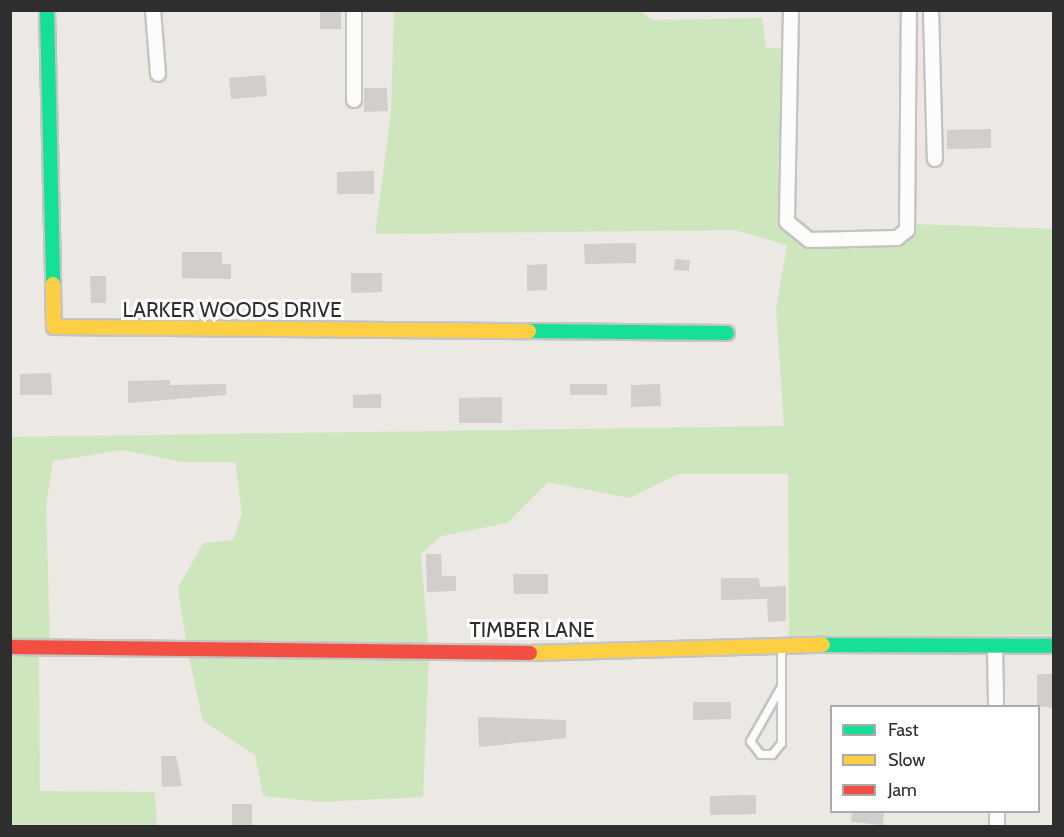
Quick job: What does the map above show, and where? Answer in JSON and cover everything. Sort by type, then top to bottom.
[{"type":"street","name":"LARKER WOODS DRIVE","points":[[47,10],[54,327],[727,333]]},
{"type":"street","points":[[153,10],[158,74]]},
{"type":"street","points":[[354,10],[354,100]]},
{"type":"street","points":[[791,10],[787,222],[809,240],[897,238],[907,230],[909,10]]},
{"type":"street","points":[[932,10],[935,159]]},
{"type":"street","name":"TIMBER LANE","points":[[10,647],[552,653],[781,646],[1053,646]]},
{"type":"street","points":[[995,646],[996,705]]},
{"type":"lane","points":[[780,688],[750,741],[760,754],[772,754],[781,743],[781,646]]},
{"type":"green space","points":[[639,10],[653,20],[762,18],[766,48],[782,48],[780,221],[790,238],[806,247],[897,246],[910,240],[915,224],[1052,229],[1053,191],[1053,635],[789,637],[788,474],[678,474],[629,498],[548,482],[507,523],[442,536],[421,553],[428,643],[186,641],[178,588],[203,543],[233,540],[242,513],[235,462],[182,462],[123,450],[53,461],[46,506],[50,639],[11,639],[10,437],[784,426],[776,309],[787,245],[734,230],[375,234],[391,113],[394,11]]},
{"type":"green space","points":[[11,655],[39,656],[40,791],[155,792],[157,826],[11,826]]},
{"type":"green space","points":[[189,658],[429,659],[423,797],[322,802],[263,796],[255,755],[203,721]]},
{"type":"building","points":[[320,10],[341,10],[341,29],[320,29]]},
{"type":"building","points":[[265,75],[267,96],[231,99],[229,78]]},
{"type":"building","points":[[364,88],[387,88],[388,111],[364,112]]},
{"type":"building","points":[[991,129],[991,148],[947,149],[947,130]]},
{"type":"building","points":[[374,171],[374,194],[337,194],[337,172]]},
{"type":"building","points":[[636,243],[636,263],[585,264],[584,244]]},
{"type":"building","points":[[182,252],[222,252],[222,264],[231,264],[231,279],[182,278]]},
{"type":"building","points":[[675,259],[690,260],[689,271],[674,270]]},
{"type":"building","points":[[547,264],[547,290],[527,291],[527,265]]},
{"type":"building","points":[[351,273],[382,273],[382,292],[351,293]]},
{"type":"building","points":[[90,276],[106,276],[106,303],[91,303]]},
{"type":"building","points":[[51,373],[52,395],[20,395],[20,374]]},
{"type":"building","points":[[170,380],[170,385],[226,384],[226,395],[128,403],[128,381]]},
{"type":"building","points":[[570,384],[607,384],[607,395],[570,395]]},
{"type":"building","points":[[660,384],[661,406],[631,407],[631,385]]},
{"type":"building","points":[[381,394],[381,408],[353,408],[353,395]]},
{"type":"building","points":[[502,397],[502,423],[459,423],[459,398]]},
{"type":"building","points":[[426,554],[441,554],[442,576],[456,576],[456,591],[427,592]]},
{"type":"building","points":[[513,574],[548,574],[548,594],[514,594]]},
{"type":"building","points":[[721,578],[759,578],[760,587],[786,586],[786,621],[768,622],[767,599],[721,600]]},
{"type":"building","points":[[1037,674],[1053,674],[1053,708],[1037,705]]},
{"type":"building","points":[[693,702],[731,702],[731,719],[693,720]]},
{"type":"building","points":[[478,717],[566,720],[566,738],[479,747]]},
{"type":"building","points":[[161,756],[176,756],[182,786],[162,787]]},
{"type":"building","points":[[756,795],[756,814],[710,815],[710,796]]},
{"type":"building","points":[[232,804],[252,804],[252,826],[232,826]]},
{"type":"building","points":[[852,813],[884,813],[883,825],[851,822]]},
{"type":"traffic: fast","points":[[47,10],[53,284]]},
{"type":"traffic: fast","points":[[529,331],[727,333]]},
{"type":"traffic: fast","points":[[823,645],[1054,646]]},
{"type":"traffic: slow","points":[[53,284],[54,327],[529,331]]},
{"type":"traffic: slow","points":[[530,653],[823,645]]},
{"type":"traffic: jam","points":[[10,647],[530,653]]}]
